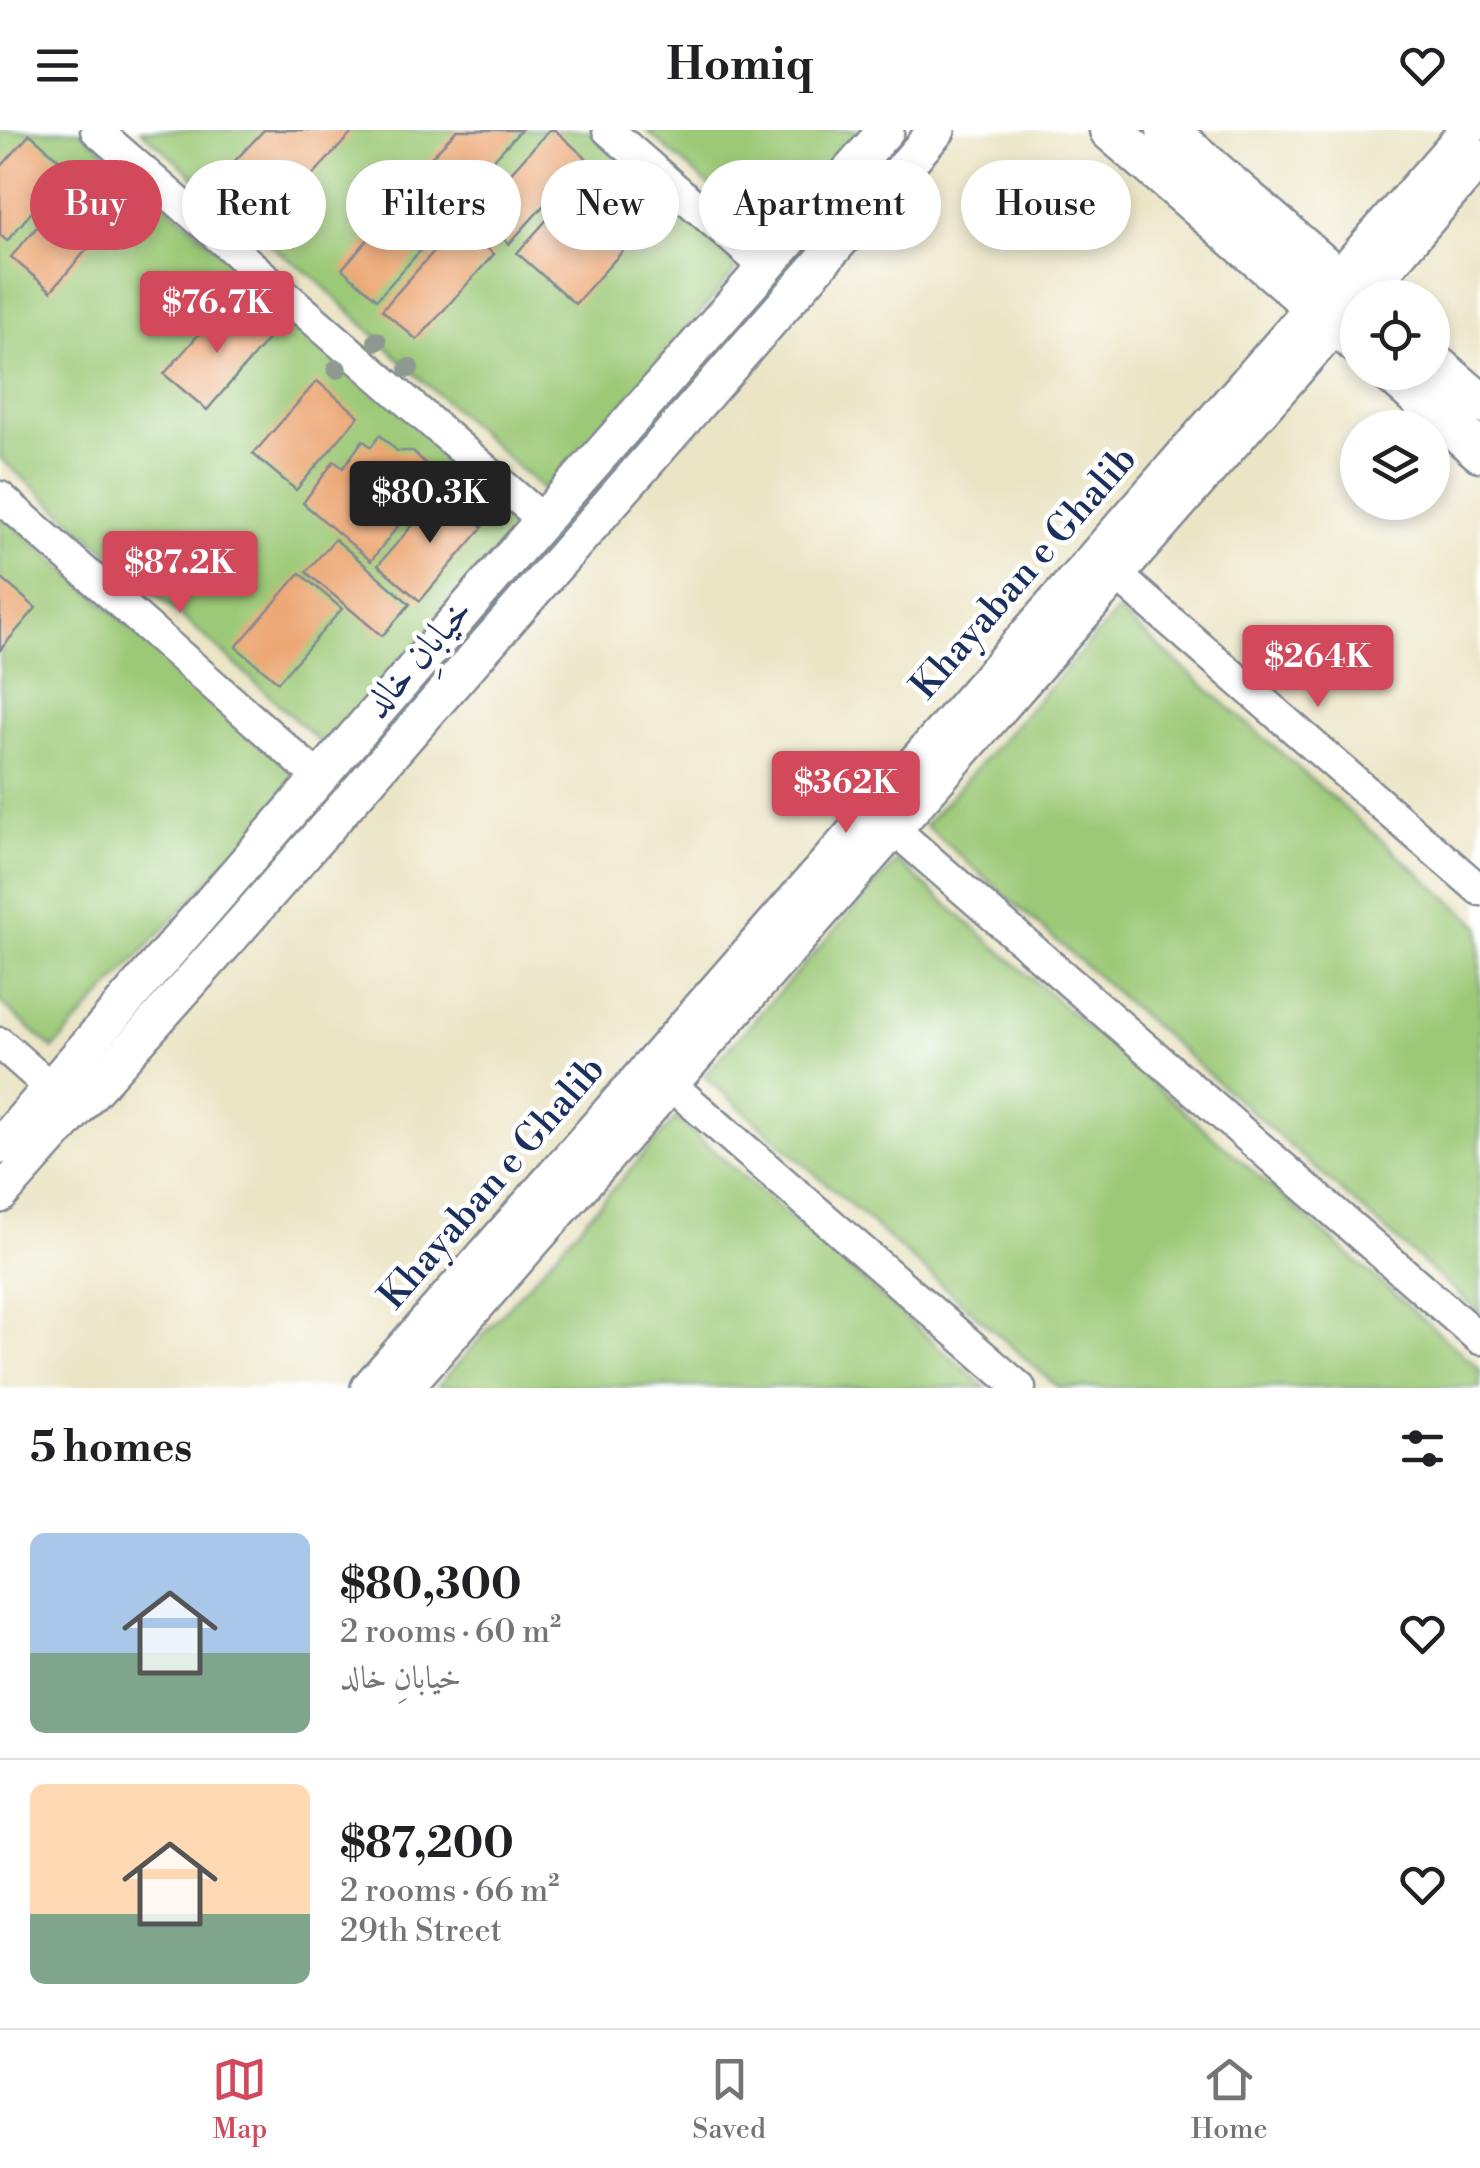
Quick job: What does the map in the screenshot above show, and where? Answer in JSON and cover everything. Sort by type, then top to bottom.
[{"type":"main road","points":[[1110,130],[1340,306]]},
{"type":"main road","points":[[1167,130],[1340,305]]},
{"type":"main road","points":[[1450,377],[1480,403]]},
{"type":"main road","points":[[1411,390],[1480,451]]},
{"type":"street","points":[[96,130],[543,520]]},
{"type":"street","points":[[608,130],[764,266]]},
{"type":"street","name":"خیابانِ خالد","points":[[0,1146],[886,130]]},
{"type":"street","name":"خیابانِ خالد","points":[[0,1195],[937,130]]},
{"type":"street","name":"Khayaban e Ghalib","points":[[1364,280],[1468,130]]},
{"type":"street","name":"Khayaban e Ghalib","points":[[1370,280],[1480,158]]},
{"type":"street","name":"Khayaban e Ghalib","points":[[369,1388],[1340,313]]},
{"type":"street","name":"Khayaban e Ghalib","points":[[404,1388],[1117,576],[1340,314]]},
{"type":"street","points":[[0,498],[320,779]]},
{"type":"street","points":[[1117,576],[1480,890]]},
{"type":"street","points":[[895,830],[1480,1340]]},
{"type":"street","points":[[0,1044],[51,1088]]},
{"type":"street","points":[[671,1085],[1020,1388]]},
{"type":"green space","points":[[0,130],[80,130],[115,160],[30,160],[30,250],[162,250],[162,201],[182,218],[182,250],[219,250],[528,517],[326,748],[0,458]]},
{"type":"green space","points":[[141,130],[588,130],[623,160],[541,160],[541,250],[679,250],[679,209],[699,226],[699,250],[727,250],[735,271],[646,379],[543,490],[316,279],[277,250],[326,250],[326,160],[182,160],[182,166]]},
{"type":"green space","points":[[646,130],[864,130],[837,160],[699,160],[699,177]]},
{"type":"green space","points":[[0,513],[303,778],[53,1049],[0,1002]]},
{"type":"green space","points":[[1118,611],[1480,926],[1480,1313],[925,825]]},
{"type":"green space","points":[[897,861],[1480,1369],[1480,1388],[1059,1388],[704,1076]]},
{"type":"green space","points":[[676,1118],[986,1388],[438,1386]]},
{"type":"building","points":[[264,130],[346,130],[351,134],[326,161],[236,160]]},
{"type":"building","points":[[457,130],[521,130],[493,160],[429,160]]},
{"type":"building","points":[[549,130],[555,130],[586,158],[541,160],[541,208],[521,231],[521,161]]},
{"type":"building","points":[[30,134],[60,160],[30,160],[30,214],[7,241],[0,235],[0,168]]},
{"type":"building","points":[[541,226],[541,250],[624,250],[575,304],[517,253]]},
{"type":"building","points":[[30,235],[30,250],[86,250],[51,291],[11,257]]},
{"type":"building","points":[[359,250],[421,250],[377,299],[342,269]]},
{"type":"building","points":[[435,250],[489,250],[494,254],[417,340],[382,310]]},
{"type":"building","points":[[228,301],[270,337],[207,410],[164,374]]},
{"type":"building","points":[[317,381],[359,416],[296,490],[253,454]]},
{"type":"building","points":[[380,435],[397,451],[413,451],[437,475],[371,561],[303,503],[334,461],[343,468],[363,440],[371,447]]},
{"type":"building","points":[[441,492],[483,527],[420,601],[378,565]]},
{"type":"building","points":[[335,539],[410,604],[382,636],[306,572]]},
{"type":"building","points":[[300,573],[342,609],[278,682],[236,647]]},
{"type":"building","points":[[0,577],[36,608],[0,650]]}]
